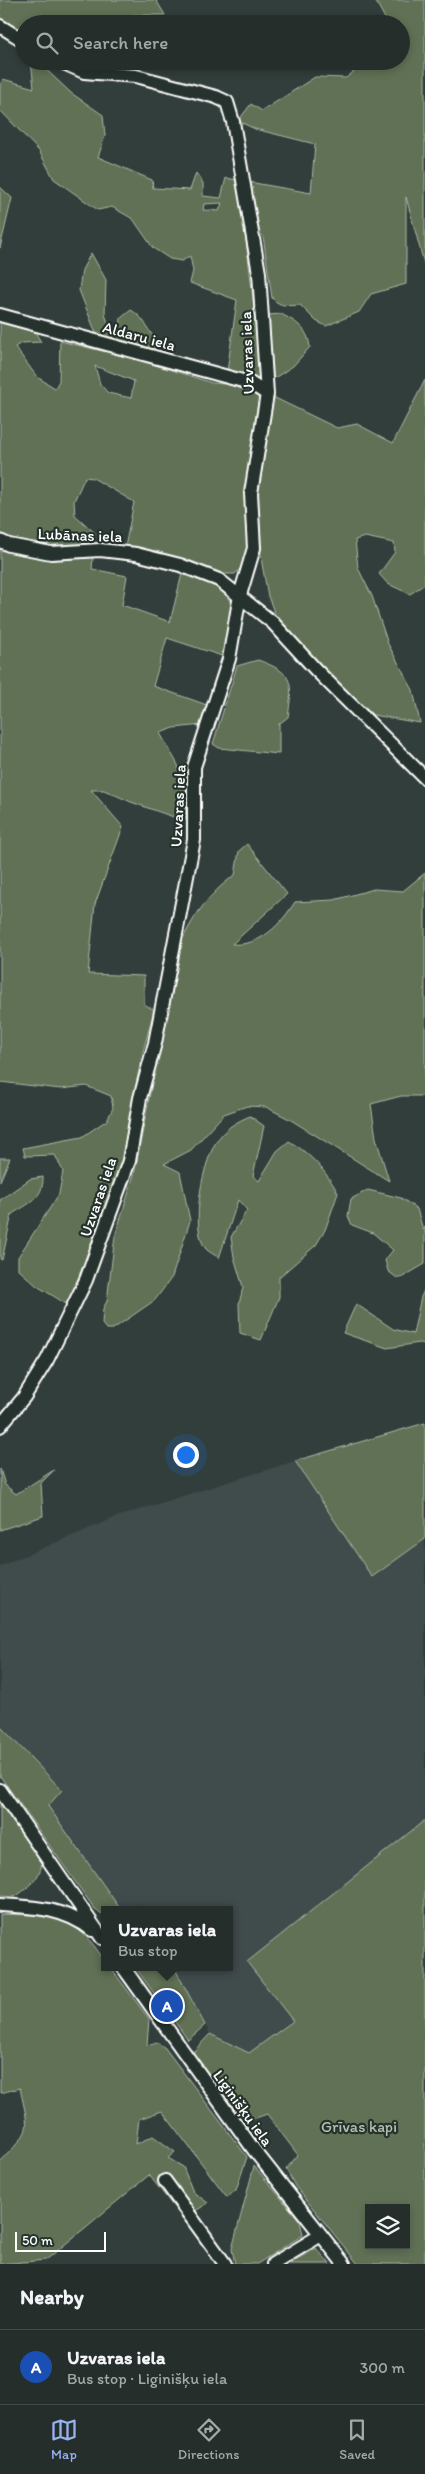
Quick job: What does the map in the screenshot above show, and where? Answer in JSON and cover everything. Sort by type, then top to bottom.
[{"type":"street","points":[[0,26],[15,35]]},
{"type":"street","name":"Uzvaras iela","points":[[0,1426],[24,1397],[52,1351],[86,1280],[129,1160],[140,1098],[157,1034],[194,840],[194,767],[230,659],[240,595],[254,548],[251,492],[266,394],[259,273],[233,122],[227,102],[216,97],[136,76],[84,72],[79,70]]},
{"type":"street","name":"Aldaru iela","points":[[0,315],[250,383],[266,394]]},
{"type":"street","name":"Lubānas iela","points":[[0,541],[9,545],[51,553],[100,550],[136,554],[180,565],[219,580],[273,623],[316,670],[425,778]]},
{"type":"street","points":[[0,1790],[101,1935]]},
{"type":"street","points":[[0,1905],[34,1907],[64,1913],[82,1921],[101,1937]]},
{"type":"street","name":"Liginišķu iela","points":[[126,1971],[254,2150],[344,2264]]},
{"type":"street","points":[[164,2181],[225,2264]]},
{"type":"street","points":[[273,2264],[321,2235]]},
{"type":"shaded area","points":[[295,1461],[372,1577],[425,1539],[425,1820],[248,1962],[293,2020],[249,2053],[210,2034],[176,1971],[233,1971],[233,1906],[141,1906],[140,1904],[138,1906],[118,1906],[48,1806],[62,1790],[0,1726],[0,1566],[119,1516]]},
{"type":"green space","points":[[0,0],[156,0],[165,15],[15,15],[15,27],[0,23]]},
{"type":"green space","points":[[375,0],[425,0],[425,267],[406,197],[406,284],[371,294],[359,312],[326,326],[316,321],[300,305],[288,306],[272,298],[263,236],[245,232],[264,388],[227,372],[237,300],[190,283],[193,271],[190,256],[182,261],[170,259],[153,248],[133,219],[112,207],[98,210],[54,179],[39,151],[0,110],[0,85],[3,79],[34,88],[32,70],[47,70],[71,93],[103,115],[105,136],[98,157],[152,180],[153,188],[190,190],[196,173],[203,183],[203,196],[221,198],[226,178],[311,193],[315,144],[255,129],[238,121],[251,104],[262,111],[315,77],[346,78],[356,70],[410,70],[410,15],[383,15]],"holes":[[[222,203],[219,211],[203,210],[204,204]]]},
{"type":"green space","points":[[0,187],[12,198],[0,248]]},
{"type":"green space","points":[[91,253],[106,280],[105,314],[113,338],[97,336],[79,290],[82,270]]},
{"type":"green space","points":[[131,310],[141,318],[158,340],[153,351],[119,340],[121,318]]},
{"type":"green space","points":[[281,314],[301,327],[307,335],[310,347],[293,366],[273,379],[268,315]]},
{"type":"green space","points":[[0,321],[35,332],[41,342],[21,343],[15,347],[37,377],[55,388],[59,381],[60,341],[140,360],[212,383],[247,386],[259,395],[254,429],[250,545],[242,567],[235,574],[217,574],[125,547],[134,502],[93,478],[85,477],[74,501],[75,515],[95,533],[92,569],[127,576],[122,605],[170,622],[183,570],[224,593],[232,610],[225,657],[167,638],[153,686],[207,705],[202,725],[174,728],[160,733],[178,765],[180,777],[187,777],[185,821],[131,802],[104,790],[91,790],[123,827],[95,904],[88,974],[144,976],[144,1004],[154,1010],[141,1059],[121,1163],[68,1305],[37,1286],[18,1269],[18,1257],[59,1194],[63,1171],[55,1155],[25,1156],[23,1148],[82,1137],[107,1120],[113,1108],[111,1096],[86,1086],[61,1089],[0,1082]],"holes":[[[95,366],[134,381],[131,398],[108,393],[100,384]]]},
{"type":"green space","points":[[425,380],[425,584],[410,594],[388,584],[379,574],[395,552],[394,543],[365,537],[355,540],[358,568],[372,596],[388,644],[413,690],[420,723],[373,715],[297,643],[277,620],[268,596],[262,564],[255,495],[260,448],[273,397],[337,428],[357,424],[393,443]]},
{"type":"green space","points":[[258,660],[279,669],[285,674],[290,687],[288,717],[279,724],[279,754],[219,748],[213,744],[237,666]]},
{"type":"green space","points":[[247,844],[287,894],[232,944],[252,942],[261,938],[276,926],[295,902],[334,900],[374,889],[403,891],[425,873],[425,1096],[401,1096],[371,1104],[376,1138],[389,1181],[291,1120],[266,1107],[247,1106],[224,1114],[191,1150],[164,1164],[180,1172],[190,1221],[172,1277],[155,1300],[113,1329],[106,1329],[102,1324],[103,1309],[107,1301],[115,1236],[134,1175],[178,951],[188,929],[201,908],[217,890],[235,875],[239,851]]},
{"type":"green space","points":[[250,1116],[264,1126],[253,1176],[259,1181],[277,1151],[289,1141],[317,1164],[338,1193],[325,1230],[316,1245],[279,1277],[279,1297],[261,1340],[240,1333],[239,1304],[243,1287],[234,1257],[231,1237],[247,1210],[238,1200],[219,1258],[206,1249],[201,1239],[198,1210],[203,1176],[213,1147],[229,1128]]},
{"type":"green space","points":[[0,1158],[10,1158],[0,1181]]},
{"type":"green space","points":[[43,1177],[41,1190],[34,1200],[12,1214],[2,1260],[0,1259],[0,1200],[30,1179]]},
{"type":"green space","points":[[368,1190],[401,1198],[417,1209],[423,1230],[425,1227],[425,1264],[401,1278],[397,1278],[388,1271],[385,1260],[393,1250],[373,1233],[352,1225],[348,1216],[351,1199]]},
{"type":"green space","points":[[425,1288],[425,1344],[419,1343],[387,1348],[343,1333],[356,1304],[393,1329],[413,1334],[421,1297]]},
{"type":"green space","points":[[425,1423],[425,1539],[372,1577],[295,1461]]},
{"type":"green space","points":[[0,1469],[5,1485],[16,1494],[54,1470],[41,1483],[43,1516],[0,1530]]},
{"type":"green space","points":[[0,1726],[62,1790],[48,1806],[118,1906],[101,1906],[101,1914],[94,1908],[0,1776]]},
{"type":"green space","points":[[0,1801],[42,1861],[37,1877],[15,1897],[0,1896]]},
{"type":"green space","name":"Grīvas kapi","points":[[425,1820],[425,2264],[358,2264],[295,2186],[286,2169],[298,2155],[267,2114],[250,2120],[241,2116],[225,2102],[192,2057],[194,2051],[210,2034],[249,2053],[293,2021],[247,1962]]},
{"type":"green space","points":[[0,1914],[41,1916],[63,1921],[85,1935],[100,1954],[101,1971],[113,1971],[149,2019],[147,2045],[157,2042],[165,2048],[247,2157],[236,2190],[227,2197],[162,2111],[139,2119],[136,2144],[153,2136],[175,2152],[168,2158],[183,2167],[193,2192],[208,2203],[183,2219],[149,2175],[46,2260],[0,2264],[0,2162],[23,2136],[27,2123],[20,2088],[0,2093]]},
{"type":"green space","points":[[138,1971],[176,1971],[205,2025],[188,2040]]},
{"type":"green space","points":[[254,2166],[300,2221],[303,2235],[257,2264],[235,2264],[232,2249]]},
{"type":"green space","points":[[316,2248],[330,2264],[289,2264]]},
{"type":"place","name":"Uzvaras iela","points":[[167,2006]]}]
